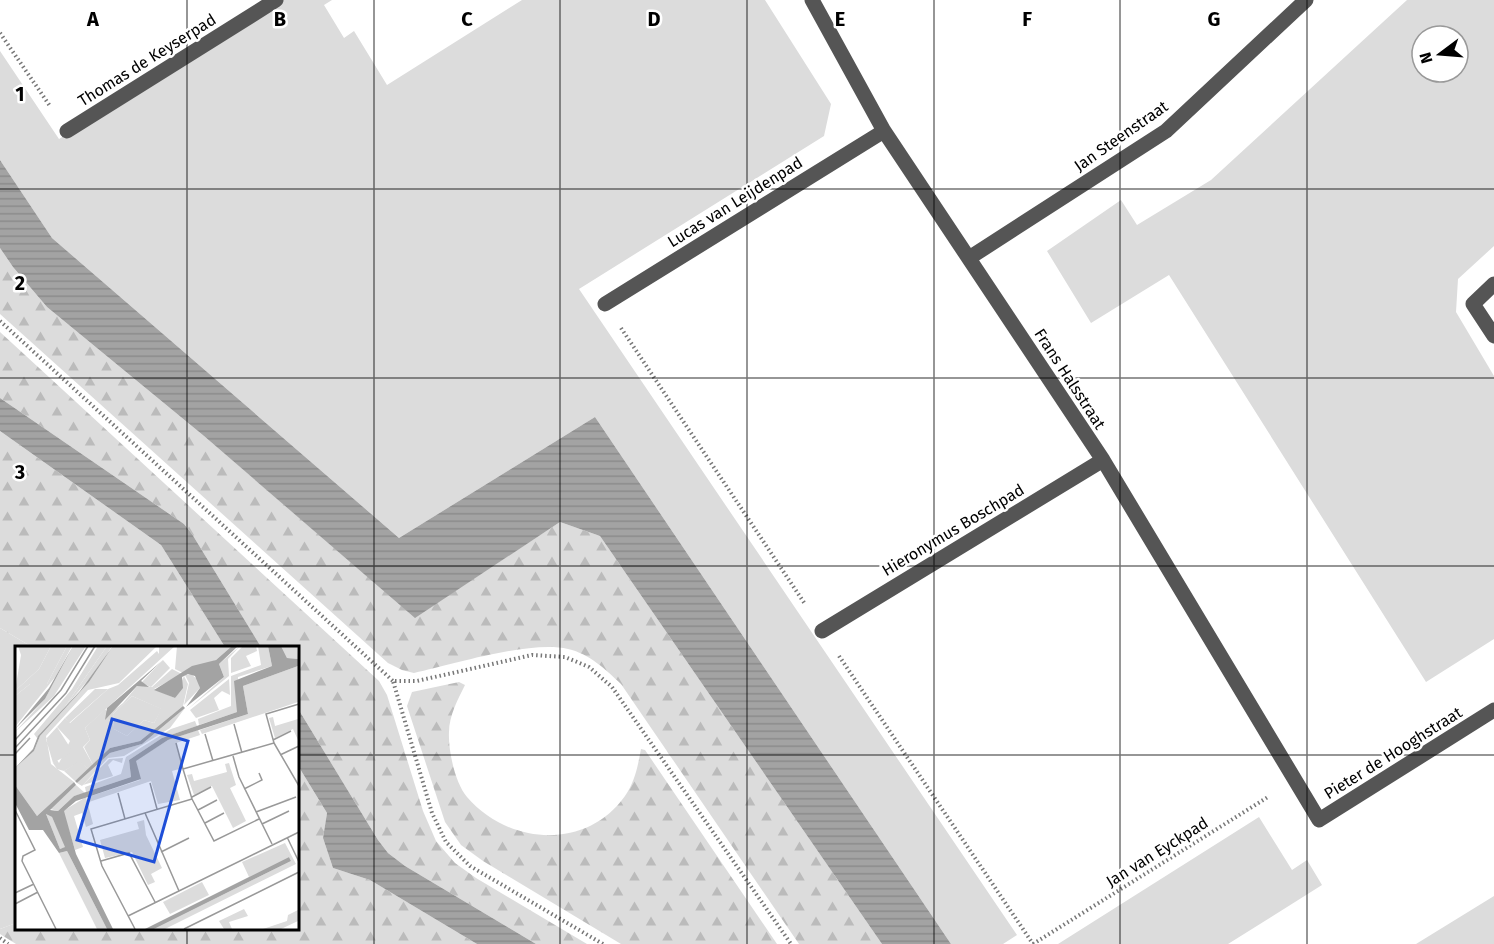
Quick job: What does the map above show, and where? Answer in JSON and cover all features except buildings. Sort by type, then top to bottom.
[{"type":"street","name":"Thomas de Keyserpad","points":[[67,131],[276,0]]},
{"type":"street","name":"Frans Halsstraat","points":[[812,0],[884,131],[1102,460],[1294,781]]},
{"type":"street","name":"Jan Steenstraat","points":[[969,258],[1166,131],[1306,0]]},
{"type":"street","name":"Lucas van Leijdenpad","points":[[605,304],[884,131]]},
{"type":"street","points":[[1494,284],[1473,303],[1494,336]]},
{"type":"street","name":"Hieronymus Boschpad","points":[[822,630],[1102,460]]},
{"type":"street","name":"Pieter de Hooghstraat","points":[[1294,781],[1319,820],[1494,710]]},
{"type":"path","points":[[0,33],[67,131]]},
{"type":"path","points":[[0,321],[393,681],[432,813],[446,842],[470,866],[603,944]]},
{"type":"path","points":[[393,681],[417,681],[532,655],[565,657],[589,667],[612,687],[791,944]]},
{"type":"path","name":"Jan van Eyckpad","points":[[1033,944],[1294,781]]},
{"type":"path","points":[[0,938],[8,944]]},
{"type":"green space","points":[[282,0],[332,0],[324,5],[344,38],[354,31],[387,85],[522,0],[765,0],[831,104],[824,136],[579,289],[1017,935],[1003,944],[951,944],[595,417],[399,538],[52,238],[0,160],[0,51],[59,139]]},
{"type":"green space","points":[[1407,0],[1494,0],[1494,246],[1458,279],[1456,312],[1494,376],[1494,639],[1426,682],[1169,275],[1091,323],[1047,251],[1121,200],[1137,225],[1211,180]]},
{"type":"green space","points":[[0,248],[47,307],[204,436],[415,617],[560,522],[600,536],[882,944],[799,944],[621,684],[603,668],[576,651],[552,647],[513,650],[414,673],[388,663],[0,314]]},
{"type":"green space","points":[[0,332],[379,681],[387,695],[423,811],[436,841],[455,863],[476,878],[587,944],[536,944],[405,866],[388,853],[298,709],[298,646],[260,646],[184,524],[0,398]]},
{"type":"green space","points":[[0,431],[161,545],[224,646],[30,646],[0,628]]},
{"type":"green space","points":[[0,628],[30,646],[15,646],[15,923],[0,929]]},
{"type":"green space","points":[[459,682],[465,685],[454,708],[449,726],[451,757],[463,791],[484,813],[504,825],[525,832],[547,835],[569,833],[590,826],[609,814],[625,796],[634,779],[641,749],[645,750],[777,944],[621,944],[483,861],[461,845],[445,822],[407,706],[412,692]]},
{"type":"green space","points":[[298,766],[327,813],[323,838],[333,868],[370,880],[477,944],[16,944],[0,934],[0,929],[15,923],[15,929],[298,929]]},
{"type":"green space","points":[[1259,817],[1292,870],[1307,860],[1322,885],[1228,944],[1058,944]]},
{"type":"green space","points":[[1494,896],[1494,944],[1416,944]]},
{"type":"shaded area","points":[[0,160],[52,238],[399,538],[595,417],[951,944],[882,944],[600,536],[560,522],[415,618],[204,436],[47,307],[0,248]]},
{"type":"shaded area","points":[[0,398],[184,524],[260,646],[224,646],[161,545],[0,431]]},
{"type":"shaded area","points":[[298,709],[388,853],[405,866],[536,944],[477,944],[370,880],[333,868],[323,838],[327,813],[298,766]]}]
